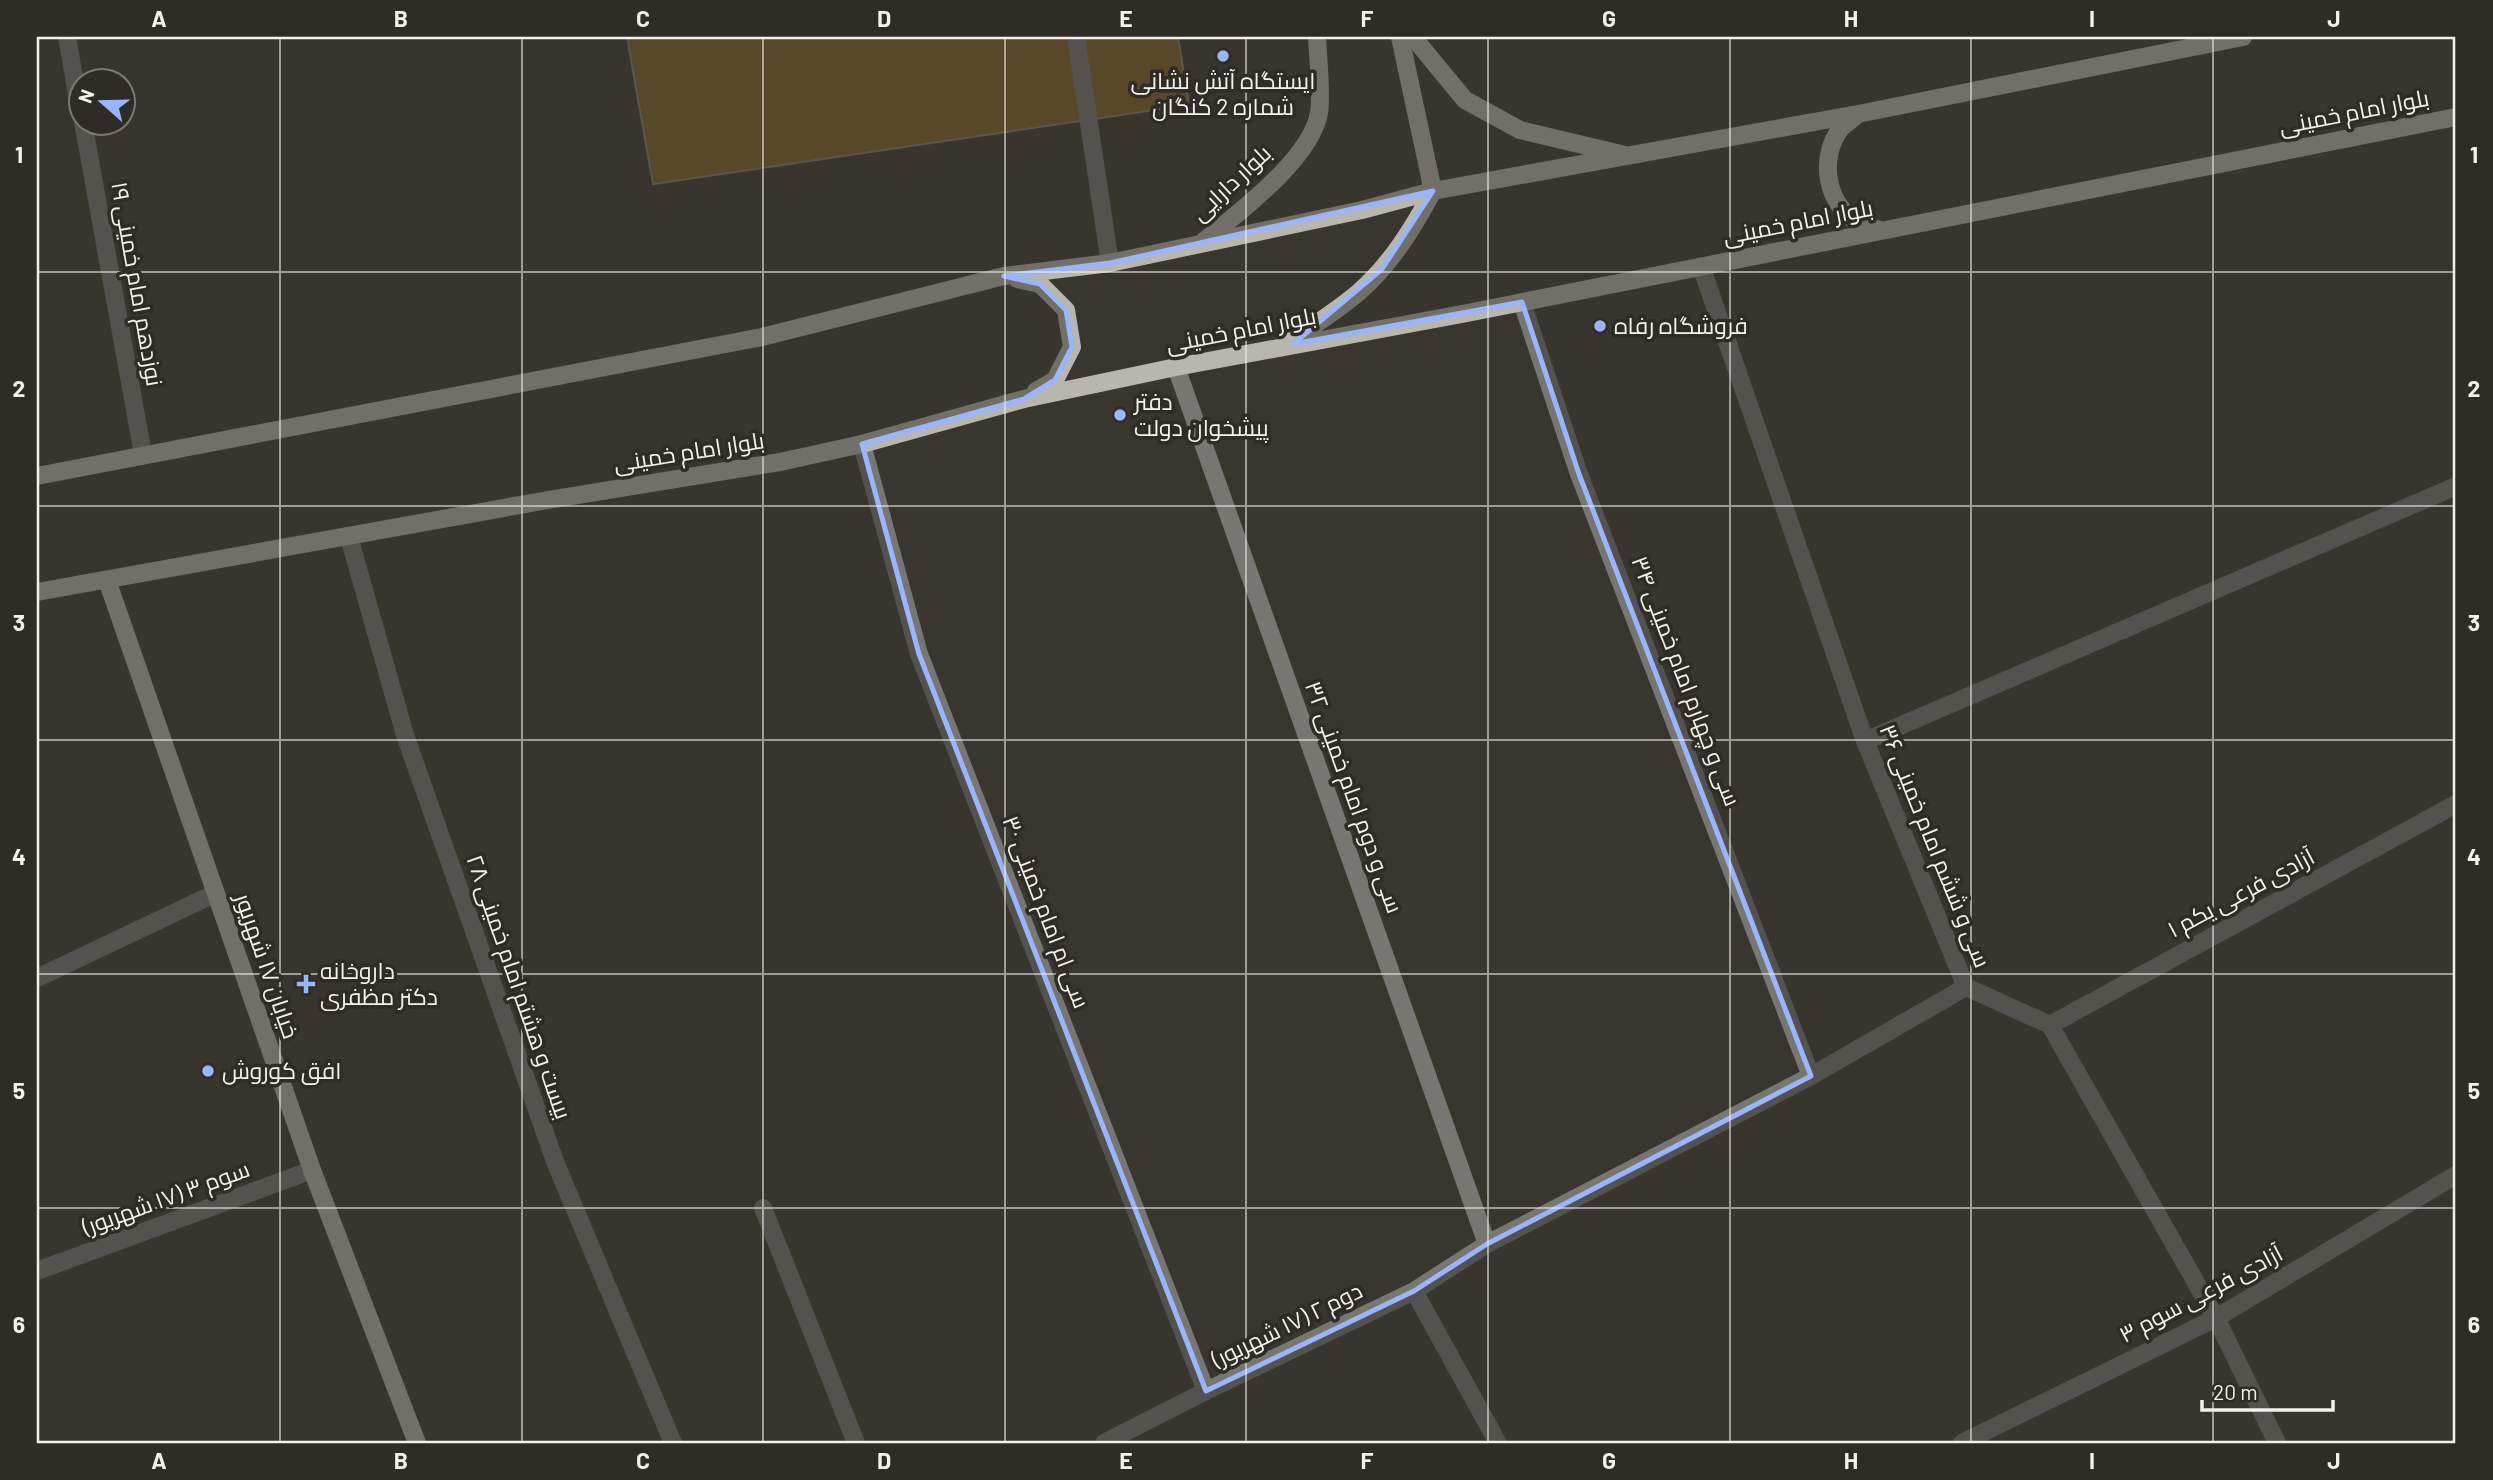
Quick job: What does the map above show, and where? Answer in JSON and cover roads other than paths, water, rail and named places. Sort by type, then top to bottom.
[{"type":"main road","name":"بلوار دارایی","points":[[1199,245],[1254,200],[1308,141],[1319,114],[1317,37]]},
{"type":"main road","points":[[1282,346],[1336,310],[1382,269],[1401,245],[1433,191],[1400,37]]},
{"type":"main road","points":[[1413,37],[1465,100],[1520,130],[1632,157]]},
{"type":"main road","points":[[37,476],[762,337],[1004,276],[1110,264],[1362,210],[1433,191],[1858,114],[2195,41],[2243,37]]},
{"type":"main road","points":[[1858,114],[1842,128],[1831,148],[1827,169],[1831,191],[1842,209],[1860,223],[1880,230]]},
{"type":"main road","name":"بلوار امام خمینی","points":[[37,592],[780,461],[862,444],[1024,399],[1176,367],[2455,120]]},
{"type":"main road","points":[[1004,276],[1040,284],[1066,310],[1072,347],[1055,380],[1024,399]]},
{"type":"main road","name":"خیابان ۱۷ شهریور","points":[[107,580],[312,1170],[417,1443]]},
{"type":"street","points":[[67,37],[72,66]]},
{"type":"street","points":[[1076,37],[1110,264]]},
{"type":"street","name":"نوزدهم امام خمینی ۱۹","points":[[85,136],[143,454]]},
{"type":"street","name":"سی و ششم امام خمینی ۳۶","points":[[1701,266],[1865,741],[1966,987],[2050,1025]]},
{"type":"street","name":"سی و چهارم امام خمینی ۳۴","points":[[1522,302],[1579,474],[1811,1076]]},
{"type":"street","name":"سی و دوم امام خمینی ۳۲","points":[[1176,367],[1486,1244]]},
{"type":"street","name":"سی ام امام خمینی ۳۰","points":[[862,444],[919,654],[1206,1391]]},
{"type":"street","points":[[1865,741],[2456,486]]},
{"type":"street","name":"بیست و هشتم امام خمینی ۲۸","points":[[349,537],[405,735],[556,1164],[673,1443]]},
{"type":"street","name":"آزادی فرعی یکم ۱","points":[[2050,1025],[2456,804]]},
{"type":"street","points":[[37,978],[216,893]]},
{"type":"street","name":"دوم ۲ (۱۷ شهریور)","points":[[1104,1443],[1414,1291],[1486,1244],[1811,1076],[1966,987]]},
{"type":"street","points":[[2050,1025],[2216,1318],[2277,1443]]},
{"type":"street","name":"سوم ۳ (۱۷ شهریور)","points":[[37,1271],[312,1170]]},
{"type":"street","name":"آزادی فرعی سوم ۳","points":[[1962,1443],[2216,1318],[2456,1175]]},
{"type":"street","points":[[763,1208],[856,1443]]},
{"type":"street","points":[[1414,1291],[1498,1443]]},
{"type":"place","name":"ایستگاه آتش نشانی شماره 2 کنگان","points":[[1223,56]]},
{"type":"place","name":"فروشگاه رفاه","points":[[1600,326]]},
{"type":"place","name":"دفتر پیشخوان دولت","points":[[1120,415]]},
{"type":"place","name":"داروخانه دکتر مظفری","points":[[306,984]]},
{"type":"place","name":"افق کوروش","points":[[208,1071]]}]
